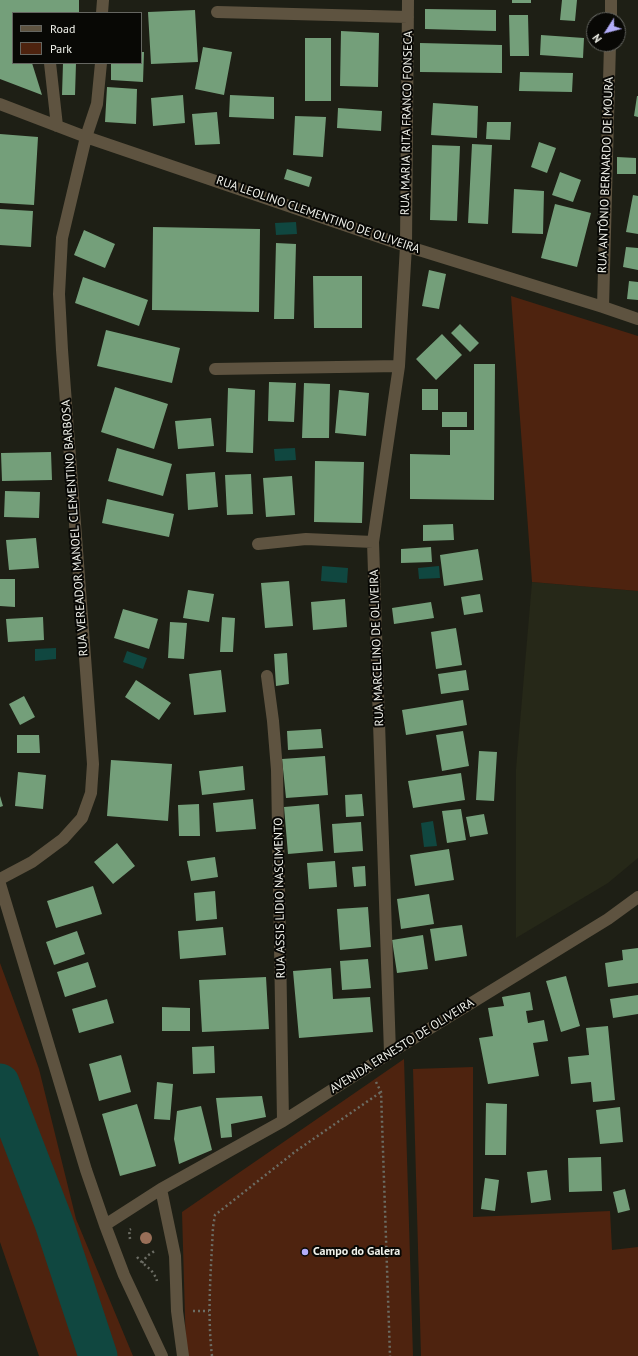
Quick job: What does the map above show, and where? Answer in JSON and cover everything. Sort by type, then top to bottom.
[{"type":"street","points":[[102,12],[103,0]]},
{"type":"street","name":"RUA MARIA RITA FRANCO FONSECA","points":[[406,246],[408,0]]},
{"type":"street","points":[[611,0],[611,12]]},
{"type":"street","points":[[217,12],[408,17]]},
{"type":"street","name":"RUA ANTÔNIO BERNARDO DE MOURA","points":[[603,307],[610,52]]},
{"type":"street","points":[[50,64],[57,126]]},
{"type":"street","name":"RUA VEREADOR MANOEL CLEMENTINO BARBOSA","points":[[0,879],[32,862],[63,839],[82,818],[91,793],[93,764],[59,294],[62,238],[86,137],[97,104],[101,64]]},
{"type":"street","name":"RUA LEOLINO CLEMENTINO DE OLIVEIRA","points":[[0,104],[86,137],[406,246],[638,319]]},
{"type":"street","name":"RUA MARCELINO DE OLIVEIRA","points":[[390,1053],[373,542],[399,366],[406,246]]},
{"type":"street","points":[[215,369],[399,366]]},
{"type":"street","points":[[258,544],[306,539],[373,542]]},
{"type":"street","name":"RUA ASSIS LIDIO NASCIMENTO","points":[[267,676],[274,721],[277,770],[283,1121]]},
{"type":"street","points":[[0,884],[86,1170],[124,1275],[162,1356]]},
{"type":"street","name":"AVENIDA ERNESTO DE OLIVEIRA","points":[[105,1225],[161,1189],[283,1121],[390,1053],[608,919],[638,896]]},
{"type":"street","points":[[161,1189],[175,1256],[177,1311],[183,1356]]},
{"type":"path","points":[[212,1356],[209,1332],[209,1311],[213,1227],[215,1216],[296,1151],[381,1092],[390,1356]]},
{"type":"path","points":[[130,1242],[129,1230],[133,1226]]},
{"type":"path","points":[[136,1255],[142,1264],[147,1256],[157,1249]]},
{"type":"shaded area","points":[[532,582],[638,591],[638,858],[608,883],[516,938],[516,769]]},
{"type":"green space","points":[[511,296],[638,336],[638,591],[532,582]]},
{"type":"green space","points":[[0,963],[39,1069],[76,1219],[133,1356],[39,1356],[0,1242]]},
{"type":"green space","name":"Campo do Galera","points":[[404,1059],[413,1356],[187,1356],[182,1212]]},
{"type":"green space","points":[[473,1067],[473,1217],[610,1211],[612,1250],[638,1247],[638,1356],[421,1356],[413,1069]]},
{"type":"water","points":[[296,222],[297,234],[276,235],[275,223]]},
{"type":"water","points":[[295,448],[296,460],[275,461],[274,449]]},
{"type":"water","points":[[322,566],[348,568],[347,583],[321,581]]},
{"type":"water","points":[[439,566],[440,578],[419,579],[418,568]]},
{"type":"water","points":[[56,648],[56,659],[35,661],[35,649]]},
{"type":"water","points":[[127,651],[147,658],[143,669],[123,662]]},
{"type":"water","points":[[433,821],[437,846],[424,847],[421,823]]},
{"type":"building","points":[[0,0],[79,0],[79,12],[12,12],[12,64],[32,64],[42,95],[0,79]]},
{"type":"building","points":[[512,0],[531,0],[531,3],[512,3]]},
{"type":"building","points":[[562,0],[577,0],[575,21],[560,20]]},
{"type":"building","points":[[425,9],[496,10],[496,31],[425,29]]},
{"type":"building","points":[[195,10],[198,62],[151,64],[148,12]]},
{"type":"building","points":[[509,15],[528,15],[529,56],[510,56]]},
{"type":"building","points":[[341,31],[379,33],[378,87],[340,86]]},
{"type":"building","points":[[541,35],[584,38],[583,58],[540,55]]},
{"type":"building","points":[[305,38],[331,38],[331,101],[305,101]]},
{"type":"building","points":[[420,43],[502,45],[502,73],[420,72]]},
{"type":"building","points":[[203,47],[232,52],[224,95],[195,89]]},
{"type":"building","points":[[142,52],[144,52],[143,82],[111,80],[111,64],[142,64]]},
{"type":"building","points":[[63,64],[76,64],[75,95],[62,95]]},
{"type":"building","points":[[520,72],[573,73],[572,92],[519,91]]},
{"type":"building","points":[[107,87],[137,89],[136,124],[105,122]]},
{"type":"building","points":[[183,95],[185,123],[153,126],[151,98]]},
{"type":"building","points":[[230,95],[274,97],[274,119],[229,117]]},
{"type":"building","points":[[638,96],[638,117],[634,116]]},
{"type":"building","points":[[433,103],[478,106],[477,138],[431,135]]},
{"type":"building","points":[[338,108],[382,111],[381,131],[337,128]]},
{"type":"building","points":[[217,112],[220,144],[195,145],[192,114]]},
{"type":"building","points":[[295,116],[326,117],[323,157],[293,155]]},
{"type":"building","points":[[487,122],[511,122],[510,140],[486,139]]},
{"type":"building","points":[[0,134],[38,137],[34,205],[0,203]]},
{"type":"building","points":[[539,142],[556,148],[547,173],[531,167]]},
{"type":"building","points":[[472,144],[492,145],[488,224],[468,223]]},
{"type":"building","points":[[432,145],[460,146],[457,221],[430,220]]},
{"type":"building","points":[[617,157],[636,158],[636,174],[617,174]]},
{"type":"building","points":[[287,169],[312,177],[309,187],[284,179]]},
{"type":"building","points":[[560,172],[581,180],[573,202],[552,195]]},
{"type":"building","points":[[514,189],[544,191],[543,234],[512,233]]},
{"type":"building","points":[[633,195],[638,196],[638,234],[626,232]]},
{"type":"building","points":[[555,204],[591,213],[577,267],[541,258]]},
{"type":"building","points":[[0,209],[33,211],[31,247],[0,245]]},
{"type":"building","points":[[153,227],[260,229],[259,312],[152,310]]},
{"type":"building","points":[[84,230],[115,244],[105,268],[74,255]]},
{"type":"building","points":[[276,243],[296,244],[294,319],[274,319]]},
{"type":"building","points":[[626,247],[638,248],[638,270],[623,267]]},
{"type":"building","points":[[429,270],[446,274],[439,309],[422,306]]},
{"type":"building","points":[[313,276],[362,276],[362,328],[314,328]]},
{"type":"building","points":[[83,277],[148,300],[139,326],[75,303]]},
{"type":"building","points":[[629,281],[638,282],[638,300],[627,299]]},
{"type":"building","points":[[460,324],[479,343],[470,352],[451,333]]},
{"type":"building","points":[[106,330],[180,348],[172,383],[97,366]]},
{"type":"building","points":[[442,334],[462,355],[436,380],[416,359]]},
{"type":"building","points":[[474,364],[495,364],[494,500],[410,499],[410,454],[450,455],[450,430],[474,430]]},
{"type":"building","points":[[269,382],[296,383],[294,422],[268,421]]},
{"type":"building","points":[[304,383],[330,384],[329,438],[302,438]]},
{"type":"building","points":[[115,387],[168,404],[154,449],[101,432]]},
{"type":"building","points":[[228,388],[255,390],[253,453],[226,452]]},
{"type":"building","points":[[422,389],[438,389],[438,410],[422,410]]},
{"type":"building","points":[[339,390],[369,393],[366,436],[335,433]]},
{"type":"building","points":[[442,412],[467,412],[467,427],[442,427]]},
{"type":"building","points":[[211,418],[214,446],[178,449],[175,421]]},
{"type":"building","points":[[117,448],[172,464],[163,496],[108,481]]},
{"type":"building","points":[[51,452],[52,480],[2,481],[1,453]]},
{"type":"building","points":[[315,461],[364,462],[362,523],[314,522]]},
{"type":"building","points":[[215,472],[218,507],[188,510],[186,474]]},
{"type":"building","points":[[251,474],[253,514],[227,515],[225,475]]},
{"type":"building","points":[[292,476],[295,515],[266,517],[263,478]]},
{"type":"building","points":[[5,491],[40,492],[39,518],[4,517]]},
{"type":"building","points":[[107,499],[174,514],[169,537],[102,523]]},
{"type":"building","points":[[453,524],[454,540],[423,541],[423,525]]},
{"type":"building","points":[[36,538],[39,568],[9,570],[6,540]]},
{"type":"building","points":[[431,547],[432,562],[401,563],[401,549]]},
{"type":"building","points":[[478,549],[483,580],[444,586],[440,555]]},
{"type":"building","points":[[0,579],[15,579],[15,607],[0,606]]},
{"type":"building","points":[[289,581],[293,626],[265,628],[261,583]]},
{"type":"building","points":[[188,590],[214,594],[209,622],[183,618]]},
{"type":"building","points":[[480,594],[483,612],[464,615],[461,597]]},
{"type":"building","points":[[345,599],[347,627],[313,630],[311,602]]},
{"type":"building","points":[[431,602],[434,618],[394,624],[392,608]]},
{"type":"building","points":[[123,609],[158,619],[149,649],[114,638]]},
{"type":"building","points":[[43,617],[44,640],[8,642],[6,619]]},
{"type":"building","points":[[222,617],[235,618],[233,652],[220,652]]},
{"type":"building","points":[[170,622],[187,623],[184,659],[168,658]]},
{"type":"building","points":[[456,628],[462,665],[436,669],[431,632]]},
{"type":"building","points":[[287,653],[289,684],[276,686],[274,654]]},
{"type":"building","points":[[221,670],[226,712],[194,715],[189,674]]},
{"type":"building","points":[[466,670],[469,690],[441,694],[438,674]]},
{"type":"building","points":[[136,680],[171,703],[159,720],[125,697]]},
{"type":"building","points":[[24,696],[35,717],[20,725],[9,704]]},
{"type":"building","points":[[463,700],[467,725],[406,735],[402,710]]},
{"type":"building","points":[[321,729],[323,748],[288,750],[287,731]]},
{"type":"building","points":[[463,731],[469,766],[442,771],[436,735]]},
{"type":"building","points":[[17,735],[39,735],[40,753],[17,753]]},
{"type":"building","points":[[479,751],[497,752],[494,801],[476,800]]},
{"type":"building","points":[[325,756],[328,795],[286,798],[282,759]]},
{"type":"building","points":[[111,760],[172,764],[168,821],[107,816]]},
{"type":"building","points":[[243,766],[245,790],[202,795],[199,771]]},
{"type":"building","points":[[18,772],[46,775],[43,809],[15,806]]},
{"type":"building","points":[[461,773],[465,800],[413,808],[408,781]]},
{"type":"building","points":[[362,794],[364,816],[346,817],[345,795]]},
{"type":"building","points":[[0,796],[3,806],[0,807]]},
{"type":"building","points":[[253,799],[256,829],[216,832],[213,803]]},
{"type":"building","points":[[199,804],[200,836],[179,836],[178,805]]},
{"type":"building","points":[[319,804],[323,851],[288,854],[284,807]]},
{"type":"building","points":[[461,809],[466,840],[447,843],[442,811]]},
{"type":"building","points":[[484,814],[488,834],[470,837],[466,817]]},
{"type":"building","points":[[361,822],[363,851],[334,853],[332,824]]},
{"type":"building","points":[[117,843],[135,866],[113,884],[94,862]]},
{"type":"building","points":[[449,849],[454,880],[415,886],[410,855]]},
{"type":"building","points":[[215,857],[218,877],[191,881],[187,861]]},
{"type":"building","points":[[335,861],[337,887],[309,889],[307,863]]},
{"type":"building","points":[[365,866],[366,886],[354,887],[352,867]]},
{"type":"building","points":[[93,886],[102,914],[56,928],[47,901]]},
{"type":"building","points":[[215,891],[217,919],[196,921],[194,893]]},
{"type":"building","points":[[429,894],[434,924],[401,929],[397,899]]},
{"type":"building","points":[[368,907],[371,947],[340,950],[337,909]]},
{"type":"building","points":[[462,925],[467,956],[435,961],[430,929]]},
{"type":"building","points":[[223,927],[226,955],[180,959],[178,931]]},
{"type":"building","points":[[77,931],[85,954],[54,965],[46,942]]},
{"type":"building","points":[[423,935],[428,969],[397,973],[392,940]]},
{"type":"building","points":[[638,948],[638,983],[608,987],[605,963],[623,960],[622,950]]},
{"type":"building","points":[[368,959],[371,988],[342,990],[340,961]]},
{"type":"building","points":[[88,962],[96,987],[65,997],[57,972]]},
{"type":"building","points":[[331,968],[333,999],[370,997],[373,1032],[299,1038],[293,971]]},
{"type":"building","points":[[566,976],[580,1026],[561,1032],[546,981]]},
{"type":"building","points":[[266,977],[269,1029],[202,1032],[199,980]]},
{"type":"building","points":[[530,992],[533,1010],[526,1011],[528,1023],[544,1020],[548,1041],[533,1043],[539,1076],[488,1084],[479,1038],[493,1036],[488,1008],[504,1006],[502,997]]},
{"type":"building","points":[[638,995],[638,1014],[613,1018],[610,999]]},
{"type":"building","points":[[107,999],[114,1023],[79,1033],[72,1009]]},
{"type":"building","points":[[162,1007],[190,1008],[190,1031],[162,1031]]},
{"type":"building","points":[[608,1026],[615,1100],[593,1102],[591,1082],[571,1084],[568,1057],[589,1055],[586,1028]]},
{"type":"building","points":[[214,1046],[215,1073],[193,1074],[192,1047]]},
{"type":"building","points":[[121,1055],[131,1092],[99,1101],[89,1064]]},
{"type":"building","points":[[157,1082],[173,1084],[170,1120],[154,1119]]},
{"type":"building","points":[[262,1096],[266,1117],[231,1124],[232,1137],[221,1138],[216,1098]]},
{"type":"building","points":[[486,1103],[507,1104],[506,1155],[485,1155]]},
{"type":"building","points":[[137,1104],[156,1166],[120,1176],[102,1114]]},
{"type":"building","points":[[201,1106],[212,1150],[179,1164],[174,1139],[177,1111]]},
{"type":"building","points":[[620,1107],[623,1142],[600,1144],[596,1110]]},
{"type":"building","points":[[601,1157],[602,1191],[569,1192],[568,1158]]},
{"type":"building","points":[[547,1170],[551,1200],[531,1203],[527,1172]]},
{"type":"building","points":[[485,1178],[499,1180],[495,1211],[481,1209]]},
{"type":"building","points":[[625,1189],[630,1210],[618,1213],[613,1192]]},
{"type":"waterway","points":[[0,1083],[54,1223],[98,1356]]},
{"type":"place","name":"Campo do Galera","points":[[305,1252]]}]
